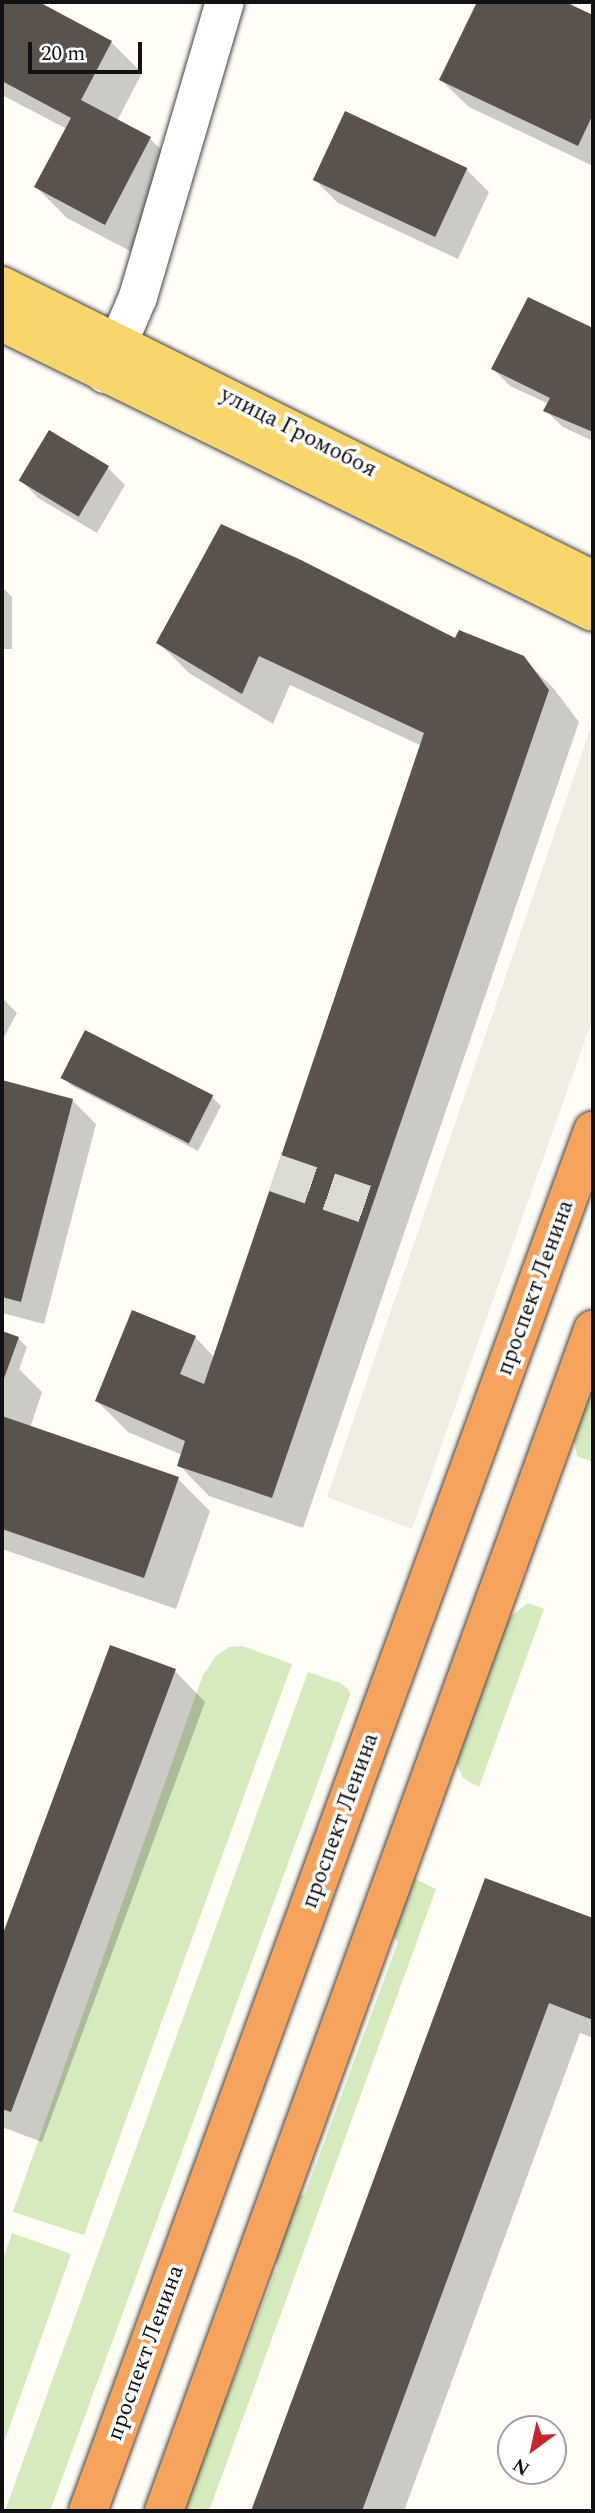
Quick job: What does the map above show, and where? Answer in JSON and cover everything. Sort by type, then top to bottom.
[{"type":"highway","name":"проспект Ленина","points":[[88,2511],[593,1130]]},
{"type":"highway","points":[[164,2511],[593,1330]]},
{"type":"main road","name":"улица Громобоя","points":[[2,286],[112,358],[593,612]]},
{"type":"main road","name":"улица Громобоя","points":[[2,322],[112,358],[593,580]]},
{"type":"street","points":[[112,358],[138,297],[225,2]]},
{"type":"green space","points":[[593,1352],[593,1462],[577,1456],[575,1444],[564,1430]]},
{"type":"green space","points":[[528,1603],[544,1609],[479,1787],[463,1778],[457,1764],[457,1746],[502,1623]]},
{"type":"green space","points":[[242,1646],[292,1664],[84,2235],[13,2212],[203,1675],[216,1656],[229,1647]]},
{"type":"green space","points":[[308,1672],[340,1683],[348,1689],[350,1695],[50,2511],[5,2511]]},
{"type":"green space","points":[[407,1875],[436,1889],[209,2511],[174,2511],[214,2403],[227,2397],[278,2265],[268,2255],[286,2201],[305,2194],[398,1942],[387,1928]]},
{"type":"green space","points":[[12,2233],[71,2254],[2,2448],[2,2262]]},
{"type":"shaded area","points":[[593,721],[593,1018],[412,1529],[327,1497]]},
{"type":"building","points":[[2,2],[39,2],[112,41],[81,100],[151,137],[105,225],[34,187],[71,118],[2,81]]},
{"type":"building","points":[[477,2],[565,2],[593,15],[593,114],[578,146],[439,80]]},
{"type":"building","points":[[345,111],[467,168],[435,237],[313,180]]},
{"type":"building","points":[[528,297],[593,328],[593,432],[543,411],[550,398],[491,369]]},
{"type":"building","points":[[49,430],[109,466],[79,517],[19,481]]},
{"type":"building","points":[[221,524],[301,560],[455,638],[459,630],[524,656],[549,690],[272,1498],[177,1466],[185,1441],[95,1401],[132,1310],[196,1336],[180,1374],[204,1384],[424,733],[259,656],[242,694],[156,643]]},
{"type":"building","points":[[85,1030],[213,1095],[189,1143],[60,1078]]},
{"type":"building","points":[[2,1080],[73,1099],[21,1302],[2,1297]]},
{"type":"building","points":[[2,1331],[19,1337],[2,1384]]},
{"type":"building","points":[[2,1416],[179,1477],[144,1578],[2,1529]]},
{"type":"building","points":[[110,1645],[176,1669],[11,2112],[2,2109],[2,1936]]},
{"type":"building","points":[[485,1878],[593,1918],[593,2020],[549,2003],[362,2511],[251,2511]]},
{"type":"tunnel","points":[[275,1173],[371,1206]]}]
